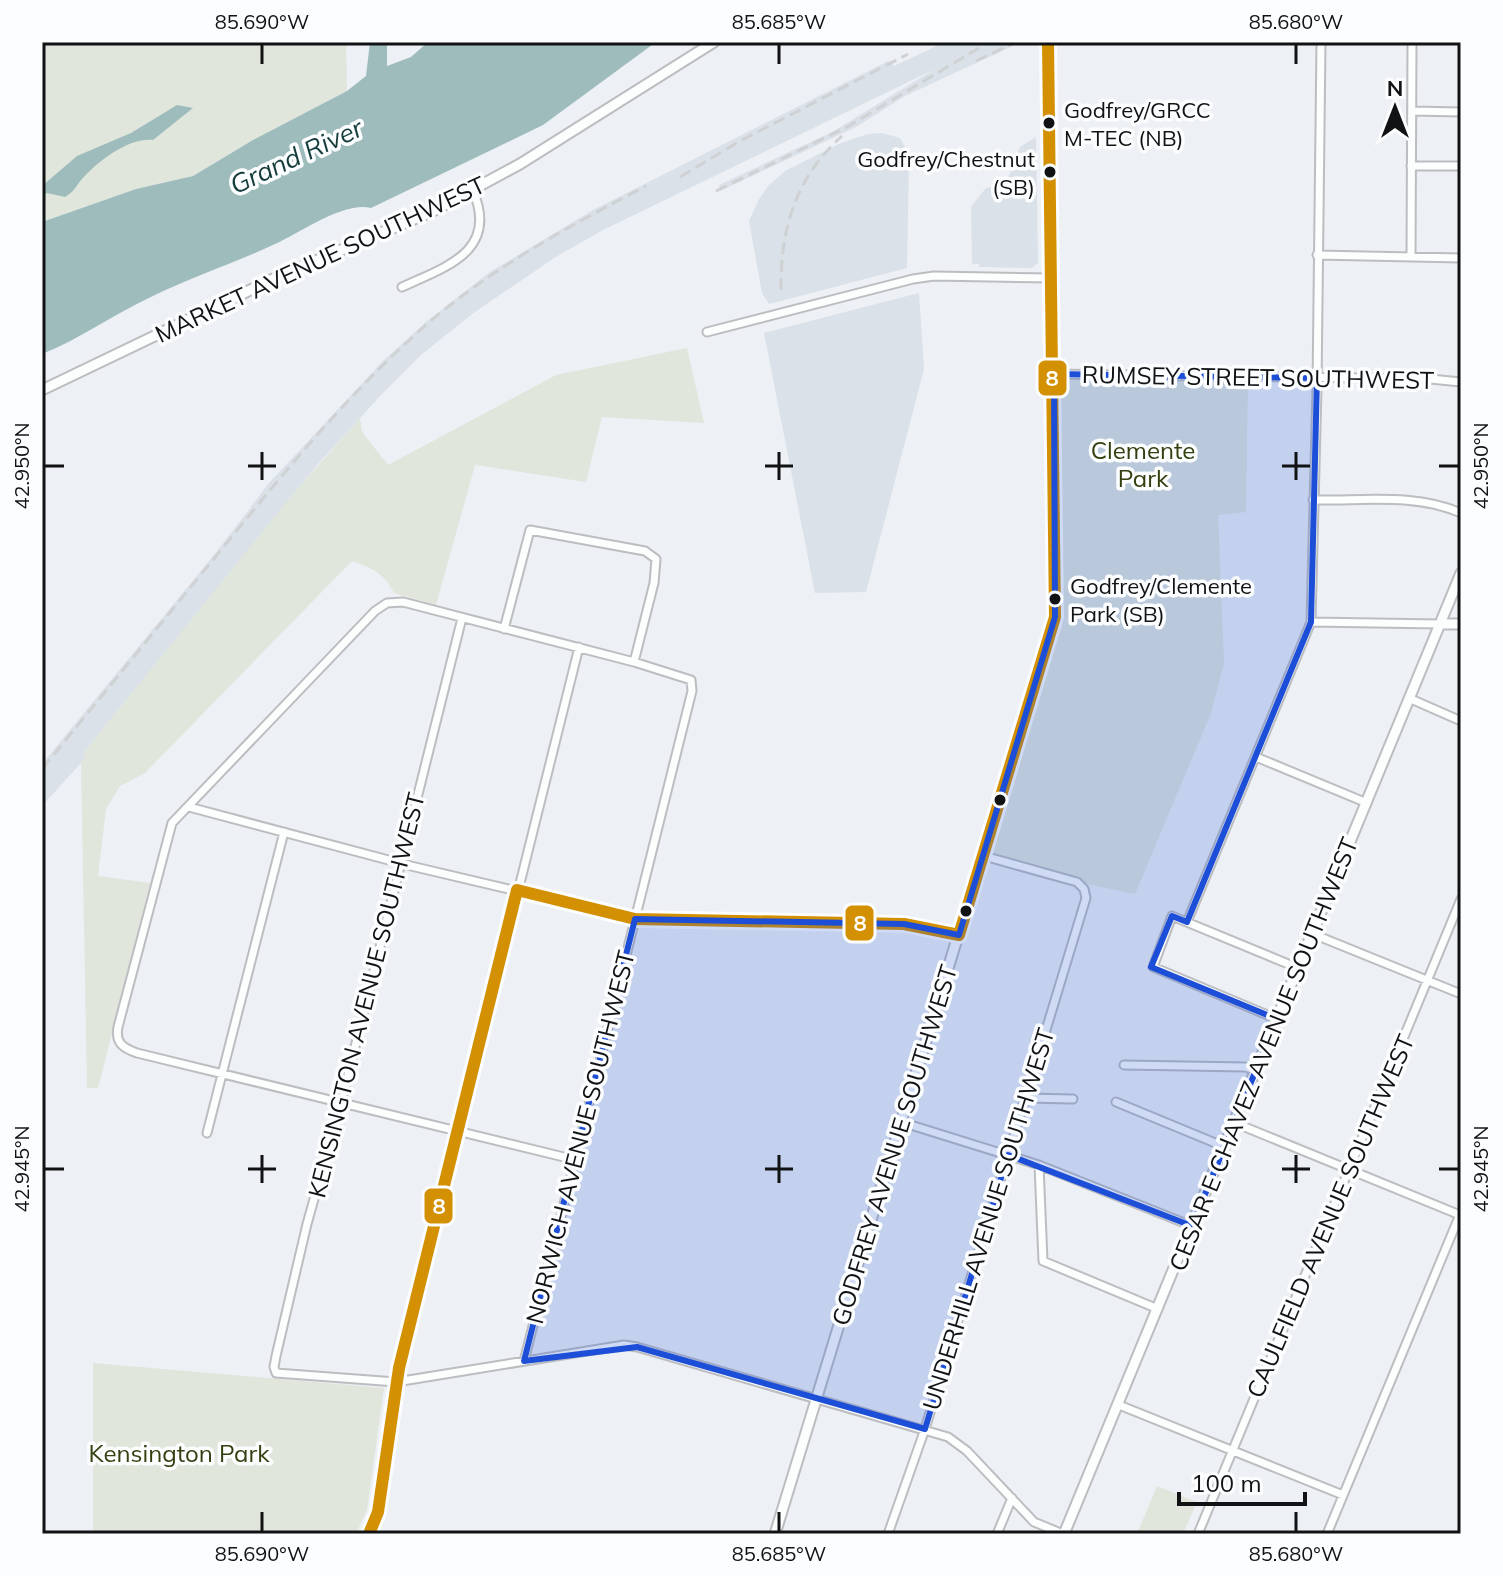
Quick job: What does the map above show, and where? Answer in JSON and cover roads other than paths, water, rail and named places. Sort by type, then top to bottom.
[{"type":"main road","name":"MARKET AVENUE SOUTHWEST","points":[[42,390],[271,280],[398,228],[473,191],[714,42]]},
{"type":"main road","name":"GODFREY AVENUE SOUTHWEST","points":[[775,1534],[1055,617],[1048,42]]},
{"type":"main road","name":"CESAR E CHAVEZ AVENUE SOUTHWEST","points":[[1064,1534],[1461,573]]},
{"type":"main road","points":[[1440,624],[1461,624]]},
{"type":"street","points":[[1187,922],[1311,622],[1321,42]]},
{"type":"street","points":[[1411,257],[1412,42]]},
{"type":"street","points":[[1412,111],[1461,112]]},
{"type":"street","points":[[1411,166],[1461,166]]},
{"type":"street","points":[[402,287],[461,258],[470,249],[477,237],[481,215],[473,191]]},
{"type":"street","points":[[1317,255],[1461,258]]},
{"type":"street","points":[[707,332],[913,279],[934,276],[1051,278]]},
{"type":"street","name":"RUMSEY STREET SOUTHWEST","points":[[1054,374],[1461,382]]},
{"type":"street","points":[[1313,500],[1421,501],[1461,513]]},
{"type":"street","points":[[504,629],[530,530],[645,551],[656,559],[654,583],[634,662],[504,629],[403,602],[387,603],[375,611],[172,823],[117,1035],[121,1045],[137,1053],[576,1160]]},
{"type":"street","name":"KENSINGTON AVENUE SOUTHWEST","points":[[396,1382],[276,1373],[274,1367],[307,1224],[341,1103],[462,618]]},
{"type":"street","points":[[1311,622],[1440,624]]},
{"type":"street","points":[[369,1534],[378,1512],[396,1382],[579,647]]},
{"type":"street","name":"NORWICH AVENUE SOUTHWEST","points":[[524,1361],[692,691],[691,680],[634,662]]},
{"type":"street","points":[[1411,699],[1461,721]]},
{"type":"street","points":[[1256,757],[1367,803]]},
{"type":"street","points":[[189,807],[400,863],[635,919],[904,924],[959,935]]},
{"type":"street","points":[[207,1133],[284,832]]},
{"type":"street","name":"UNDERHILL AVENUE SOUTHWEST","points":[[888,1534],[925,1429],[1086,893],[1077,882],[984,856]]},
{"type":"street","name":"CAULFIELD AVENUE SOUTHWEST","points":[[1198,1534],[1461,899]]},
{"type":"street","points":[[1277,1019],[1153,967],[1172,916],[1298,968]]},
{"type":"street","points":[[1313,934],[1461,994]]},
{"type":"street","points":[[1124,1065],[1245,1067],[1256,1070]]},
{"type":"street","points":[[1025,1098],[1073,1099]]},
{"type":"street","points":[[1116,1102],[1225,1147]]},
{"type":"street","points":[[901,1122],[1039,1165],[1192,1226]]},
{"type":"street","points":[[1235,1123],[1460,1214],[1327,1534]]},
{"type":"street","points":[[1039,1165],[1043,1261],[1158,1309]]},
{"type":"street","points":[[396,1382],[624,1345],[637,1347],[948,1437],[967,1451],[1034,1522],[1064,1534]]},
{"type":"street","points":[[1119,1405],[1343,1495]]},
{"type":"street","points":[[997,1534],[1012,1498]]},
{"type":"water","name":"Grand River","points":[[370,42],[387,42],[387,66],[411,57],[428,42],[656,42],[543,125],[371,208],[360,207],[335,213],[260,251],[166,290],[42,354],[42,222],[136,189],[193,176],[253,140],[347,91],[366,76]]},
{"type":"water","points":[[177,105],[193,108],[153,140],[134,142],[105,158],[65,197],[47,193],[42,195],[42,186],[77,156],[131,133]]},
{"type":"railway","points":[[716,191],[847,127],[989,42]]},
{"type":"railway","points":[[976,61],[1016,42]]},
{"type":"railway","points":[[680,177],[740,141],[908,54]]},
{"type":"railway","points":[[781,290],[784,246],[794,206],[813,169],[842,136]]},
{"type":"railway","points":[[42,769],[300,455],[399,349],[451,304],[504,267],[646,186]]},
{"type":"place","name":"Godfrey/GRCC M-TEC (NB)","points":[[1049,123]]},
{"type":"place","name":"Godfrey/Chestnut (SB)","points":[[1050,172]]},
{"type":"place","name":"Godfrey/Clemente Park (SB)","points":[[1055,599]]},
{"type":"park label","name":"Clemente Park","points":[[1143,464]]},
{"type":"park label","name":"Kensington Park","points":[[179,1453]]}]
